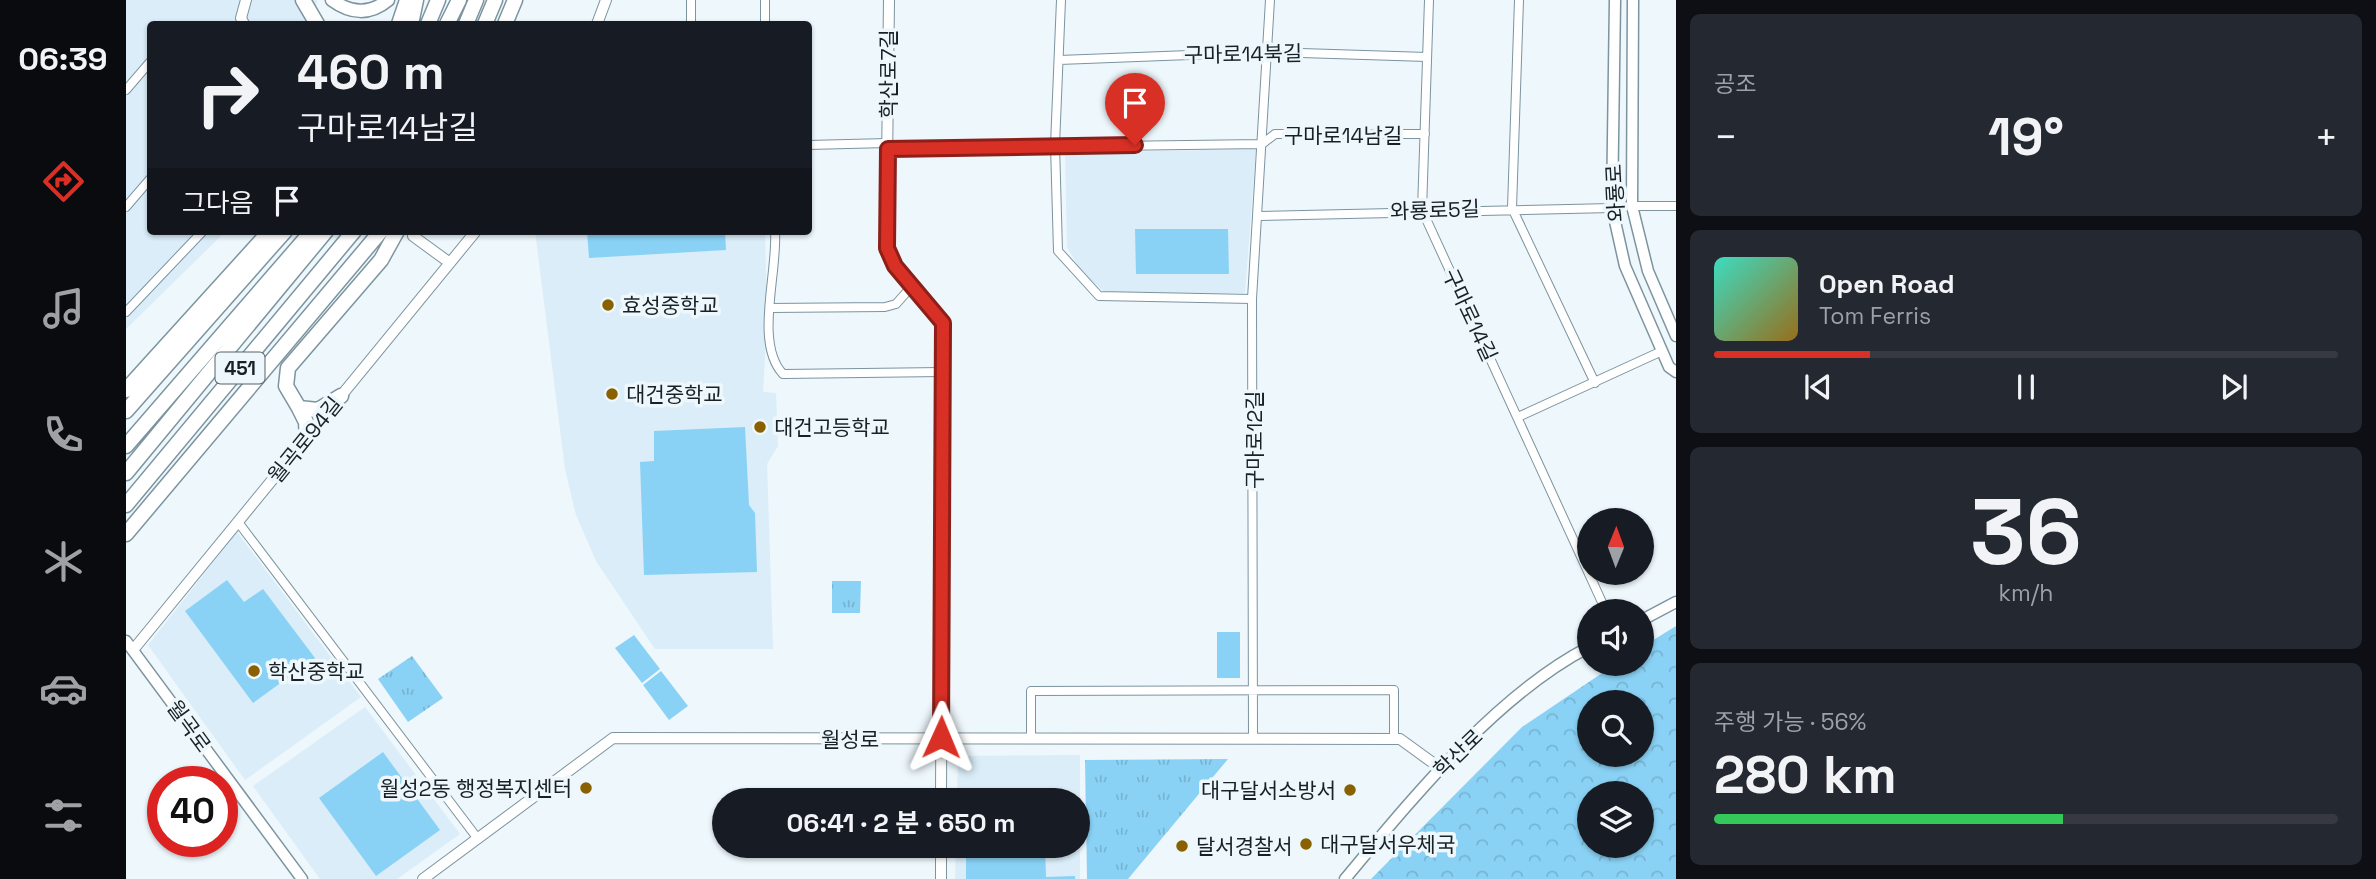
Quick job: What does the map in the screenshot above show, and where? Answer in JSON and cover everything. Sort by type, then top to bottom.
[{"type":"highway","points":[[303,0],[315,21]]},
{"type":"highway","points":[[332,0],[351,10],[364,12],[388,0]]},
{"type":"highway","points":[[400,21],[407,0]]},
{"type":"highway","points":[[412,21],[416,0]]},
{"type":"highway","points":[[429,21],[438,0]]},
{"type":"highway","points":[[448,21],[458,0]]},
{"type":"highway","points":[[467,21],[476,0]]},
{"type":"highway","points":[[486,21],[495,0]]},
{"type":"highway","points":[[506,21],[515,0]]},
{"type":"highway","points":[[238,265],[260,235]]},
{"type":"highway","points":[[126,390],[266,235]]},
{"type":"highway","points":[[126,411],[281,235]]},
{"type":"highway","points":[[232,290],[290,235]]},
{"type":"highway","points":[[126,446],[309,235]]},
{"type":"highway","name":"451","points":[[126,473],[323,235]]},
{"type":"highway","name":"451","points":[[126,505],[351,235]]},
{"type":"highway","points":[[126,534],[378,235]]},
{"type":"highway","points":[[307,439],[306,422],[286,386],[288,368],[381,260],[395,235]]},
{"type":"highway","points":[[299,408],[318,410],[341,396]]},
{"type":"main road","name":"와룡로","points":[[1615,0],[1612,208],[1625,266],[1669,367],[1676,372]]},
{"type":"main road","name":"와룡로","points":[[1633,0],[1632,206],[1648,271],[1676,336]]},
{"type":"main road","points":[[1654,614],[1676,602]]},
{"type":"main road","name":"월곡로","points":[[128,649],[302,879]]},
{"type":"main road","name":"학산로","points":[[1345,879],[1440,768],[1555,665],[1577,653]]},
{"type":"street","points":[[242,21],[246,0]]},
{"type":"street","points":[[598,21],[606,0]]},
{"type":"street","points":[[691,0],[691,21]]},
{"type":"street","points":[[765,0],[765,21]]},
{"type":"street","name":"학산로7길","points":[[889,0],[887,248],[895,266],[943,323],[942,788]]},
{"type":"street","points":[[1061,0],[1055,145],[1058,251],[1099,296],[1252,299]]},
{"type":"street","name":"구마로12길","points":[[1253,737],[1255,688],[1252,299],[1270,0]]},
{"type":"street","name":"구마로14길","points":[[1429,0],[1422,210],[1601,599]]},
{"type":"street","points":[[1519,0],[1512,208],[1595,383]]},
{"type":"street","name":"구마로14북길","points":[[1059,60],[1268,52],[1427,57]]},
{"type":"street","points":[[126,90],[147,66]]},
{"type":"street","name":"구마로14남길","points":[[812,145],[1262,145],[1275,134],[1425,134]]},
{"type":"street","points":[[126,207],[147,182]]},
{"type":"street","points":[[1632,206],[1676,206]]},
{"type":"street","name":"와룡로5길","points":[[1259,216],[1422,210],[1612,208]]},
{"type":"street","points":[[128,306],[199,235]]},
{"type":"street","name":"월곡로94길","points":[[128,649],[238,522],[473,235]]},
{"type":"street","points":[[775,235],[777,257],[768,343],[772,363],[783,373],[942,372]]},
{"type":"street","points":[[413,236],[450,263]]},
{"type":"street","points":[[770,308],[885,307],[896,303],[912,286]]},
{"type":"street","points":[[1518,418],[1662,352]]},
{"type":"street","points":[[238,522],[478,839]]},
{"type":"street","points":[[1031,738],[1031,691],[1255,688],[1394,690],[1394,739]]},
{"type":"street","name":"월성로","points":[[423,879],[613,738],[1400,739],[1440,768]]},
{"type":"street","points":[[942,858],[942,879]]},
{"type":"shaded area","points":[[126,0],[317,0],[315,21],[147,21],[147,235],[222,235],[126,329]]},
{"type":"shaded area","points":[[1256,149],[1245,293],[1107,294],[1082,273],[1067,247],[1065,153]]},
{"type":"shaded area","points":[[536,235],[765,235],[767,321],[763,392],[776,393],[778,446],[767,464],[773,649],[655,649],[596,561],[576,515],[565,469]]},
{"type":"shaded area","name":"학산중학교","points":[[237,532],[361,697],[245,780],[238,766],[235,766],[148,645]]},
{"type":"shaded area","points":[[365,707],[460,834],[397,879],[320,879],[253,786]]},
{"type":"shaded area","points":[[1080,755],[1080,788],[957,788],[958,756]]},
{"type":"shaded area","points":[[956,858],[1080,858],[1080,879],[955,879]]},
{"type":"green space","points":[[1135,229],[1228,229],[1229,274],[1136,274]]},
{"type":"green space","points":[[587,235],[725,235],[726,250],[589,258]]},
{"type":"green space","points":[[745,427],[749,505],[755,513],[757,572],[644,575],[640,462],[654,461],[654,431]]},
{"type":"green space","points":[[227,580],[244,602],[263,589],[315,658],[253,703],[185,611]]},
{"type":"green space","points":[[832,581],[861,581],[860,613],[832,613]]},
{"type":"green space","points":[[1676,626],[1676,879],[1371,879],[1522,727],[1598,676],[1654,676],[1654,640]]},
{"type":"green space","points":[[1217,632],[1240,632],[1240,678],[1217,678]]},
{"type":"green space","points":[[634,635],[660,669],[642,683],[615,648]]},
{"type":"green space","points":[[412,656],[443,698],[408,722],[378,679]]},
{"type":"green space","points":[[661,671],[688,706],[669,720],[643,685]]},
{"type":"green space","points":[[383,752],[440,830],[376,876],[319,798]]},
{"type":"green space","points":[[1228,759],[1128,879],[1087,879],[1087,858],[1090,858],[1090,788],[1085,788],[1085,760]]},
{"type":"green space","points":[[966,858],[1045,858],[1046,877],[1075,876],[1075,879],[966,879]]},
{"type":"place","name":"효성중학교","points":[[608,305]]},
{"type":"place","name":"대건중학교","points":[[612,394]]},
{"type":"place","name":"대건고등학교","points":[[760,427]]},
{"type":"place","name":"학산중학교","points":[[254,671]]},
{"type":"place","name":"월성2동 행정복지센터","points":[[586,788]]},
{"type":"place","name":"대구달서소방서","points":[[1350,790]]},
{"type":"place","name":"대구달서우체국","points":[[1306,844]]},
{"type":"place","name":"달서경찰서","points":[[1182,846]]},
{"type":"route","points":[[941,737],[943,323],[895,266],[887,248],[885,219],[888,149],[1135,145]]}]
